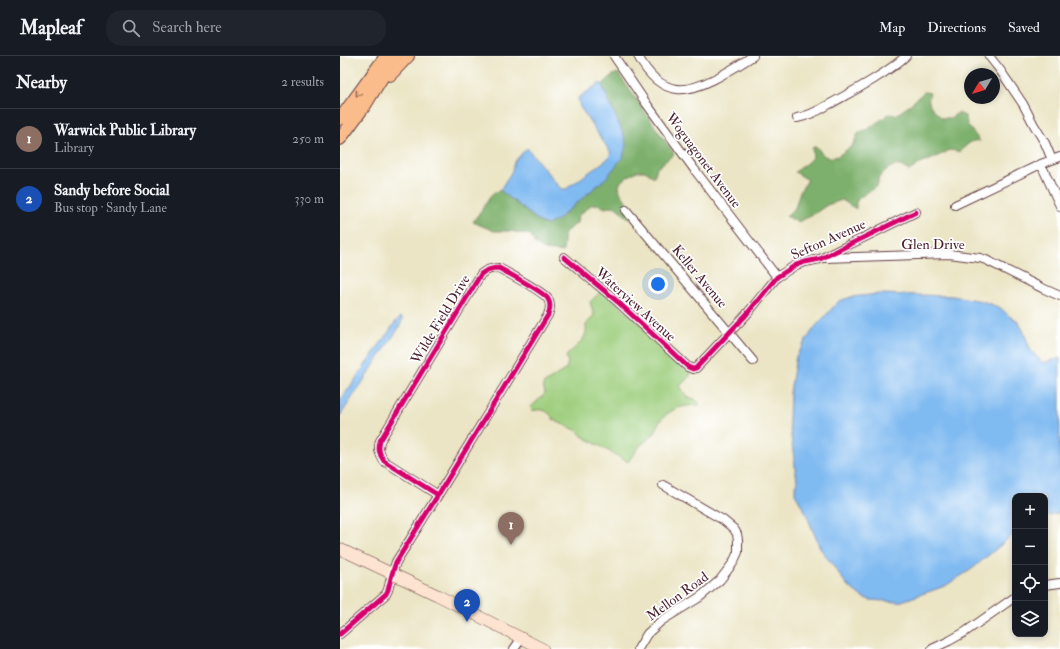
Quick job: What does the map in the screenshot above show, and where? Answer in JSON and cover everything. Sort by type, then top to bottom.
[{"type":"main road","points":[[340,119],[386,56]]},
{"type":"main road","points":[[367,102],[395,56]]},
{"type":"main road","points":[[340,139],[367,102],[391,73],[408,56]]},
{"type":"main road","points":[[340,549],[438,595],[543,649]]},
{"type":"street","name":"Woguagonet Avenue","points":[[614,56],[650,109],[694,169],[777,276]]},
{"type":"street","points":[[638,56],[645,69],[655,79],[666,86],[681,89],[690,88],[727,73],[753,56]]},
{"type":"street","points":[[797,118],[809,115],[877,78],[906,56]]},
{"type":"street","points":[[955,205],[1041,164],[1056,159],[1034,125],[1023,104],[989,56]]},
{"type":"street","points":[[1041,164],[1060,206]]},
{"type":"street","name":"Keller Avenue","points":[[626,210],[753,360]]},
{"type":"street","name":"Sefton Avenue","points":[[693,369],[696,368],[746,315],[777,276],[796,265],[820,259],[916,212]]},
{"type":"street","name":"Glen Drive","points":[[820,259],[949,254],[980,258],[1060,296]]},
{"type":"street","name":"Waterview Avenue","points":[[564,256],[618,302],[688,367],[693,369]]},
{"type":"street","name":"Wilde Field Drive","points":[[340,634],[386,594],[396,562],[438,495],[545,319],[549,310],[548,299],[543,294],[499,268],[486,270],[481,274],[380,441],[378,448],[379,454],[384,461],[438,495]]},
{"type":"street","name":"Mellon Road","points":[[638,649],[647,634],[661,621],[700,597],[720,580],[733,564],[738,552],[738,540],[734,529],[723,520],[663,485]]},
{"type":"street","points":[[1048,585],[1060,583]]},
{"type":"street","points":[[937,648],[965,632],[1012,599]]},
{"type":"street","points":[[514,649],[522,638]]},
{"type":"green space","points":[[618,73],[674,154],[657,168],[654,177],[645,171],[637,171],[621,181],[619,186],[620,192],[628,204],[626,210],[636,220],[626,216],[614,206],[605,208],[598,204],[591,205],[578,216],[577,223],[565,232],[563,252],[545,250],[535,244],[531,235],[510,231],[494,231],[473,222],[493,193],[500,190],[540,222],[547,225],[557,220],[606,178],[625,138],[602,85],[613,75]]},
{"type":"green space","points":[[924,92],[930,93],[930,104],[942,118],[950,118],[958,113],[965,116],[968,126],[980,141],[971,142],[959,152],[950,150],[930,160],[924,161],[909,171],[900,166],[893,166],[884,172],[878,179],[878,185],[859,198],[856,202],[856,209],[842,200],[827,205],[811,216],[798,222],[786,216],[795,208],[800,191],[808,180],[795,172],[813,156],[812,148],[816,146],[823,155],[829,158],[838,156],[852,146],[859,132],[868,129],[889,114],[896,115]]},
{"type":"green space","points":[[602,290],[691,369],[690,376],[680,386],[687,397],[695,399],[700,404],[697,406],[682,407],[671,411],[662,418],[656,428],[655,433],[639,447],[628,462],[582,436],[578,431],[553,420],[553,418],[546,411],[532,411],[531,407],[545,394],[543,384],[566,369],[568,362],[566,356],[583,339],[586,325],[594,315],[590,302]]},
{"type":"water","points":[[600,83],[625,138],[626,145],[623,157],[606,178],[557,220],[547,225],[540,222],[500,190],[512,171],[514,162],[527,148],[561,189],[566,189],[609,158],[611,153],[580,107],[578,98]]},
{"type":"water","points":[[880,294],[953,296],[982,301],[1001,308],[1009,316],[1017,320],[1023,330],[1031,351],[1043,363],[1060,358],[1060,513],[1048,515],[1048,493],[1012,493],[1012,536],[972,569],[945,586],[899,602],[870,600],[862,597],[847,585],[820,548],[805,511],[795,494],[797,481],[789,421],[790,392],[796,356],[815,327],[839,301],[851,297]]},
{"type":"water","points":[[401,317],[403,319],[398,329],[340,416],[340,401],[397,320]]},
{"type":"cycle path","points":[[564,257],[618,302],[688,367],[693,369],[696,368],[746,315],[777,277],[796,265],[820,259],[916,212]]},
{"type":"cycle path","points":[[340,634],[386,594],[396,562],[438,495],[548,315],[550,303],[545,296],[533,287],[499,268],[490,269],[481,274],[380,441],[379,451],[384,461],[438,495]]},
{"type":"place","name":"Warwick Public Library","points":[[511,545]]},
{"type":"place","name":"Sandy before Social","points":[[467,622]]}]
